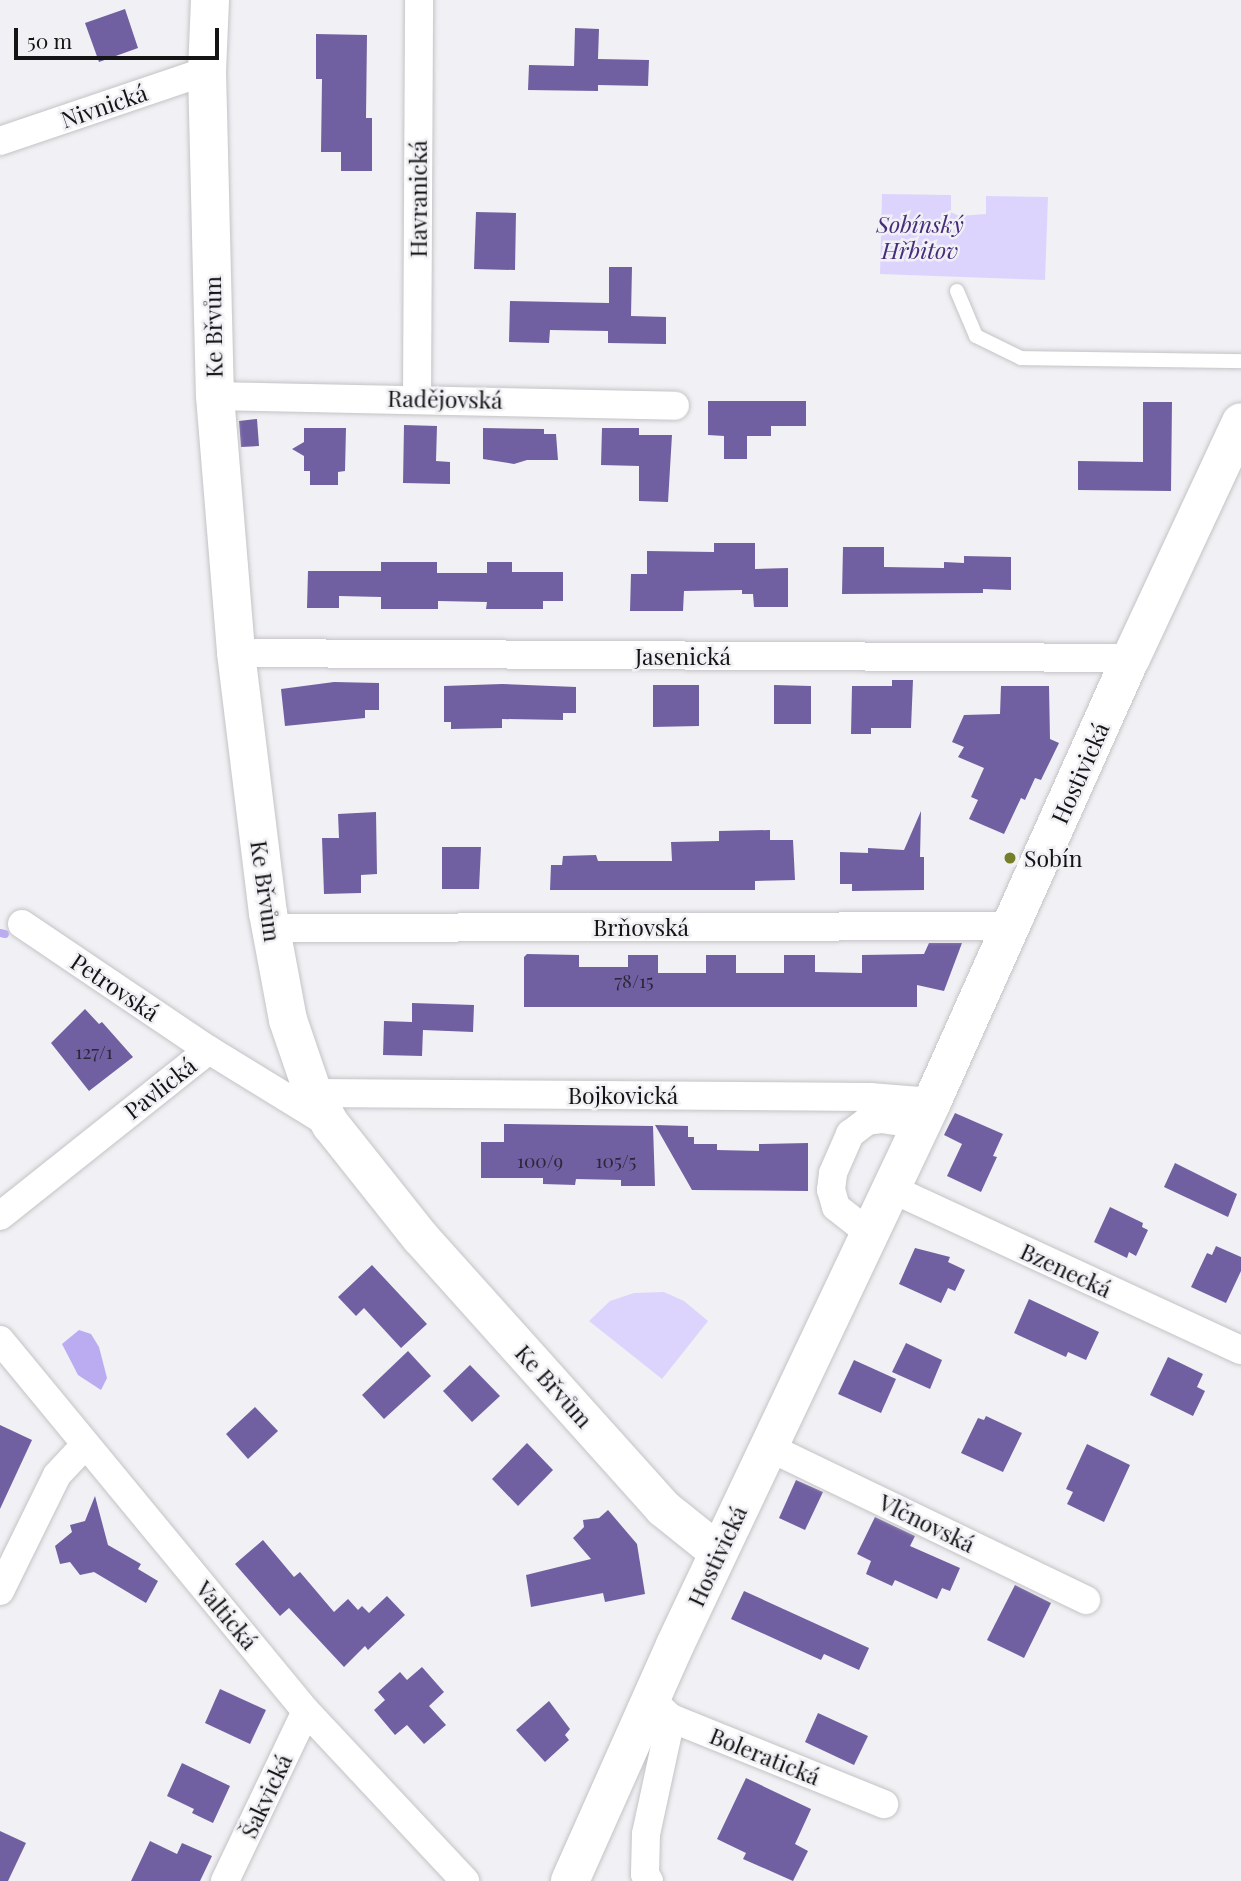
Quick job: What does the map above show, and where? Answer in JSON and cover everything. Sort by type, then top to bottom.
[{"type":"street","name":"Ke Břvům","points":[[210,0],[207,71],[215,396],[236,653],[270,928],[288,1020],[322,1109],[421,1238],[663,1508],[718,1552]]},
{"type":"street","name":"Havranická","points":[[417,398],[419,0]]},
{"type":"street","name":"Nivnická","points":[[0,141],[207,71]]},
{"type":"street","name":"Radějovská","points":[[215,396],[417,398],[675,406]]},
{"type":"street","name":"Hostivická","points":[[570,1881],[661,1709],[718,1552],[927,1114],[1131,658],[1241,422]]},
{"type":"street","name":"Jasenická","points":[[236,653],[1131,658]]},
{"type":"street","name":"Petrovská","points":[[22,924],[209,1050]]},
{"type":"street","name":"Brňovská","points":[[270,928],[1011,926]]},
{"type":"street","name":"Pavlická","points":[[0,1216],[209,1050],[322,1109]]},
{"type":"street","name":"Bojkovická","points":[[322,1109],[870,1097],[927,1114]]},
{"type":"street","points":[[869,1233],[836,1207],[831,1190],[833,1173],[850,1134],[867,1121],[927,1114]]},
{"type":"street","name":"Bzenecká","points":[[892,1189],[1241,1350]]},
{"type":"street","name":"Valtická","points":[[0,1340],[306,1711],[465,1881]]},
{"type":"street","points":[[0,1591],[57,1475],[86,1444]]},
{"type":"street","name":"Vlčnovská","points":[[768,1447],[1086,1600]]},
{"type":"street","name":"Hostivická","points":[[649,1881],[645,1874],[646,1833],[661,1709]]},
{"type":"street","name":"Boleratická","points":[[661,1709],[884,1804]]},
{"type":"street","name":"Šakvická","points":[[225,1881],[306,1711]]},
{"type":"lane","points":[[957,291],[976,336],[1021,358],[1241,361]]},
{"type":"green space","name":"Sobínský Hřbitov","points":[[882,194],[951,195],[951,212],[959,216],[986,214],[986,196],[1048,197],[1045,280],[880,274]]},
{"type":"green space","points":[[664,1292],[684,1301],[708,1321],[662,1379],[589,1321],[610,1301],[634,1293]]},
{"type":"shaded area","points":[[79,1330],[91,1334],[99,1347],[107,1378],[101,1390],[78,1375],[62,1344]]},
{"type":"building","points":[[125,9],[138,48],[99,62],[85,23]]},
{"type":"building","points":[[575,28],[599,29],[598,59],[649,60],[648,86],[598,85],[598,91],[528,90],[529,65],[574,66]]},
{"type":"building","points":[[316,34],[367,35],[366,118],[372,118],[372,171],[341,171],[341,152],[321,152],[322,79],[316,79]]},
{"type":"building","points":[[476,212],[516,213],[515,270],[474,269]]},
{"type":"building","points":[[609,267],[632,267],[631,316],[666,317],[666,344],[608,343],[608,331],[550,330],[549,343],[509,342],[510,301],[609,303]]},
{"type":"building","points":[[708,401],[806,401],[806,426],[771,426],[771,436],[747,436],[747,459],[724,459],[724,436],[708,435]]},
{"type":"building","points":[[1143,402],[1172,402],[1171,491],[1078,490],[1078,461],[1143,462]]},
{"type":"building","points":[[257,419],[259,446],[241,447],[239,421]]},
{"type":"building","points":[[404,425],[437,426],[436,461],[450,462],[450,484],[403,483]]},
{"type":"building","points":[[304,428],[346,428],[345,471],[338,472],[338,485],[310,485],[310,471],[304,471],[304,456],[292,449],[304,442]]},
{"type":"building","points":[[483,428],[544,429],[544,434],[556,434],[558,460],[527,460],[514,464],[483,459]]},
{"type":"building","points":[[602,428],[639,428],[639,435],[672,435],[668,502],[639,501],[639,466],[601,465]]},
{"type":"building","points":[[714,543],[755,543],[755,569],[788,568],[788,607],[754,607],[753,594],[742,594],[742,590],[684,591],[683,611],[630,611],[631,574],[647,574],[647,551],[714,552]]},
{"type":"building","points":[[843,547],[884,547],[884,567],[944,568],[944,562],[964,563],[964,556],[1011,557],[1011,590],[983,589],[983,593],[842,594]]},
{"type":"building","points":[[381,562],[437,562],[437,573],[487,573],[487,562],[512,562],[512,572],[563,572],[563,601],[543,601],[543,609],[486,609],[487,602],[438,601],[438,609],[381,609],[381,597],[339,596],[339,608],[307,608],[308,571],[381,571]]},
{"type":"building","points":[[892,680],[913,680],[911,728],[871,728],[871,734],[851,734],[852,686],[892,686]]},
{"type":"building","points":[[334,682],[379,683],[379,710],[365,710],[365,718],[285,726],[281,689]]},
{"type":"building","points":[[502,684],[576,687],[576,713],[563,713],[563,720],[502,719],[502,728],[451,729],[451,722],[444,722],[444,686]]},
{"type":"building","points":[[653,685],[699,685],[699,726],[653,727]]},
{"type":"building","points":[[774,685],[811,686],[811,724],[774,724]]},
{"type":"building","points":[[1001,686],[1049,686],[1050,739],[1059,743],[1041,780],[1035,778],[1025,800],[1021,798],[1004,834],[969,819],[978,800],[971,797],[984,768],[958,757],[964,747],[952,742],[964,715],[1000,714]]},
{"type":"building","points":[[921,811],[920,857],[924,857],[924,890],[852,891],[852,884],[840,884],[840,852],[868,853],[868,848],[904,850]]},
{"type":"building","points":[[376,812],[377,874],[361,875],[361,893],[324,894],[322,838],[339,838],[338,814]]},
{"type":"building","points":[[770,830],[770,840],[793,840],[795,880],[755,881],[755,890],[550,890],[551,865],[562,865],[563,856],[596,855],[598,861],[672,861],[671,842],[719,841],[719,831]]},
{"type":"building","points":[[442,847],[481,847],[479,889],[442,889]]},
{"type":"building","points":[[929,943],[962,943],[944,991],[917,985],[917,1007],[524,1007],[524,957],[527,954],[579,955],[579,967],[628,967],[628,955],[658,955],[658,973],[706,973],[706,955],[736,955],[736,973],[784,973],[784,955],[815,955],[815,972],[862,973],[862,955],[924,954]]},
{"type":"building","points":[[412,1003],[474,1005],[473,1032],[423,1030],[422,1056],[383,1055],[384,1021],[412,1022]]},
{"type":"building","points":[[85,1009],[99,1024],[102,1022],[133,1057],[89,1091],[51,1043]]},
{"type":"building","points":[[955,1113],[1003,1134],[993,1156],[997,1157],[981,1192],[947,1176],[962,1144],[944,1135]]},
{"type":"building","points":[[504,1124],[653,1126],[655,1186],[621,1186],[621,1180],[576,1179],[575,1185],[543,1184],[543,1178],[481,1178],[481,1142],[504,1142]]},
{"type":"building","points":[[655,1125],[688,1126],[688,1137],[694,1137],[694,1144],[717,1144],[717,1150],[759,1151],[759,1144],[808,1143],[808,1191],[692,1190]]},
{"type":"building","points":[[1175,1163],[1237,1194],[1228,1217],[1164,1187]]},
{"type":"building","points":[[1110,1207],[1143,1223],[1142,1227],[1148,1230],[1136,1256],[1129,1252],[1127,1258],[1094,1242]]},
{"type":"building","points":[[1216,1246],[1241,1257],[1241,1271],[1226,1303],[1191,1287],[1207,1253],[1212,1255]]},
{"type":"building","points":[[915,1248],[950,1257],[948,1262],[965,1270],[955,1291],[948,1288],[941,1303],[899,1284]]},
{"type":"building","points":[[372,1265],[427,1324],[401,1348],[364,1308],[356,1316],[338,1297]]},
{"type":"building","points":[[1029,1299],[1099,1332],[1086,1360],[1068,1352],[1066,1357],[1014,1333]]},
{"type":"building","points":[[906,1343],[942,1360],[930,1389],[892,1372]]},
{"type":"building","points":[[408,1351],[431,1376],[384,1419],[362,1395]]},
{"type":"building","points":[[1168,1357],[1203,1374],[1197,1387],[1205,1391],[1193,1416],[1150,1395]]},
{"type":"building","points":[[854,1360],[896,1379],[881,1413],[838,1394]]},
{"type":"building","points":[[470,1365],[500,1396],[472,1422],[443,1391]]},
{"type":"building","points":[[255,1407],[278,1431],[248,1459],[226,1434]]},
{"type":"building","points":[[986,1416],[1022,1433],[1003,1472],[961,1453],[978,1418],[984,1420]]},
{"type":"building","points":[[0,1425],[32,1440],[0,1509]]},
{"type":"building","points":[[527,1443],[553,1470],[518,1506],[492,1479]]},
{"type":"building","points":[[1087,1444],[1130,1465],[1104,1522],[1067,1504],[1073,1492],[1066,1489]]},
{"type":"building","points":[[796,1480],[823,1492],[805,1530],[779,1518]]},
{"type":"building","points":[[95,1496],[108,1545],[141,1564],[138,1569],[158,1581],[146,1603],[94,1572],[80,1575],[70,1562],[60,1564],[55,1546],[72,1532],[70,1525],[85,1521]]},
{"type":"building","points":[[608,1510],[637,1544],[645,1594],[605,1602],[603,1593],[531,1607],[526,1575],[591,1559],[573,1538],[584,1527],[583,1520],[599,1518]]},
{"type":"building","points":[[875,1517],[915,1536],[910,1546],[960,1568],[950,1591],[942,1588],[937,1599],[895,1580],[892,1586],[866,1574],[871,1561],[857,1554]]},
{"type":"building","points":[[263,1540],[294,1577],[300,1572],[334,1612],[348,1599],[358,1610],[362,1606],[369,1613],[387,1596],[405,1615],[368,1650],[365,1646],[344,1667],[289,1608],[280,1616],[235,1564]]},
{"type":"building","points":[[1015,1585],[1051,1603],[1024,1658],[987,1640]]},
{"type":"building","points":[[744,1591],[869,1648],[859,1670],[824,1654],[821,1660],[731,1619]]},
{"type":"building","points":[[422,1667],[444,1692],[429,1706],[446,1725],[424,1744],[407,1725],[395,1735],[374,1710],[385,1700],[378,1692],[400,1672],[407,1680]]},
{"type":"building","points":[[220,1689],[266,1710],[250,1744],[205,1723]]},
{"type":"building","points":[[549,1701],[570,1729],[565,1735],[569,1740],[545,1762],[516,1730]]},
{"type":"building","points":[[818,1713],[868,1736],[854,1765],[805,1742]]},
{"type":"building","points":[[182,1763],[230,1786],[213,1823],[192,1813],[194,1809],[167,1796]]},
{"type":"building","points":[[746,1778],[811,1809],[795,1844],[808,1851],[793,1881],[743,1859],[746,1853],[717,1839]]},
{"type":"building","points":[[0,1831],[26,1843],[8,1881],[0,1881]]},
{"type":"building","points":[[150,1841],[177,1854],[182,1843],[212,1856],[200,1881],[131,1881]]},
{"type":"waterway","points":[[0,933],[5,934]]},
{"type":"place","name":"Sobín","points":[[1010,858]]}]
